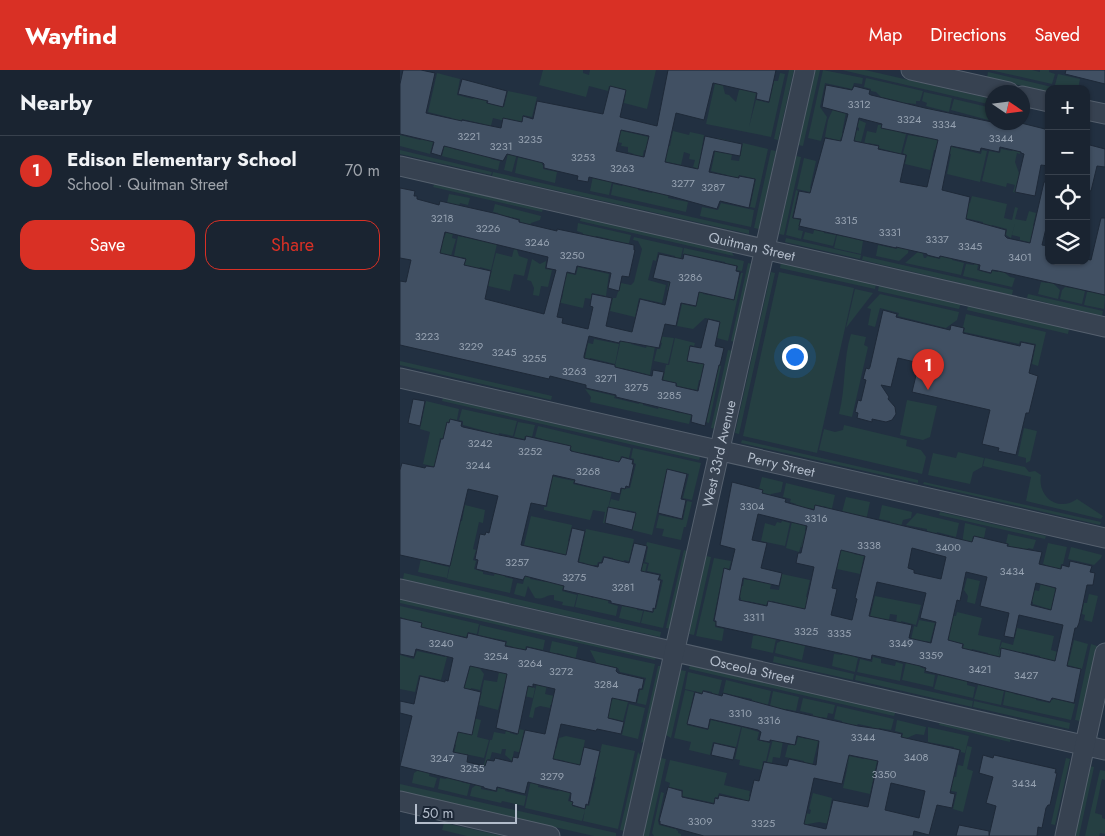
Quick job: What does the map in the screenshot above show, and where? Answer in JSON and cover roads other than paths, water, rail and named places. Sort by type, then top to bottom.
[{"type":"street","name":"West 33rd Avenue","points":[[633,836],[805,70]]},
{"type":"street","points":[[911,70],[985,87]]},
{"type":"street","points":[[1030,98],[1045,101]]},
{"type":"street","points":[[1090,111],[1105,114]]},
{"type":"street","name":"Quitman Street","points":[[400,166],[1105,327]]},
{"type":"street","name":"Perry Street","points":[[400,378],[1105,538]]},
{"type":"street","name":"Osceola Street","points":[[400,589],[1105,750]]},
{"type":"street","points":[[1065,836],[1105,653]]},
{"type":"street","points":[[400,801],[550,836]]},
{"type":"place","name":"Edison Elementary School","points":[[928,390]]}]
